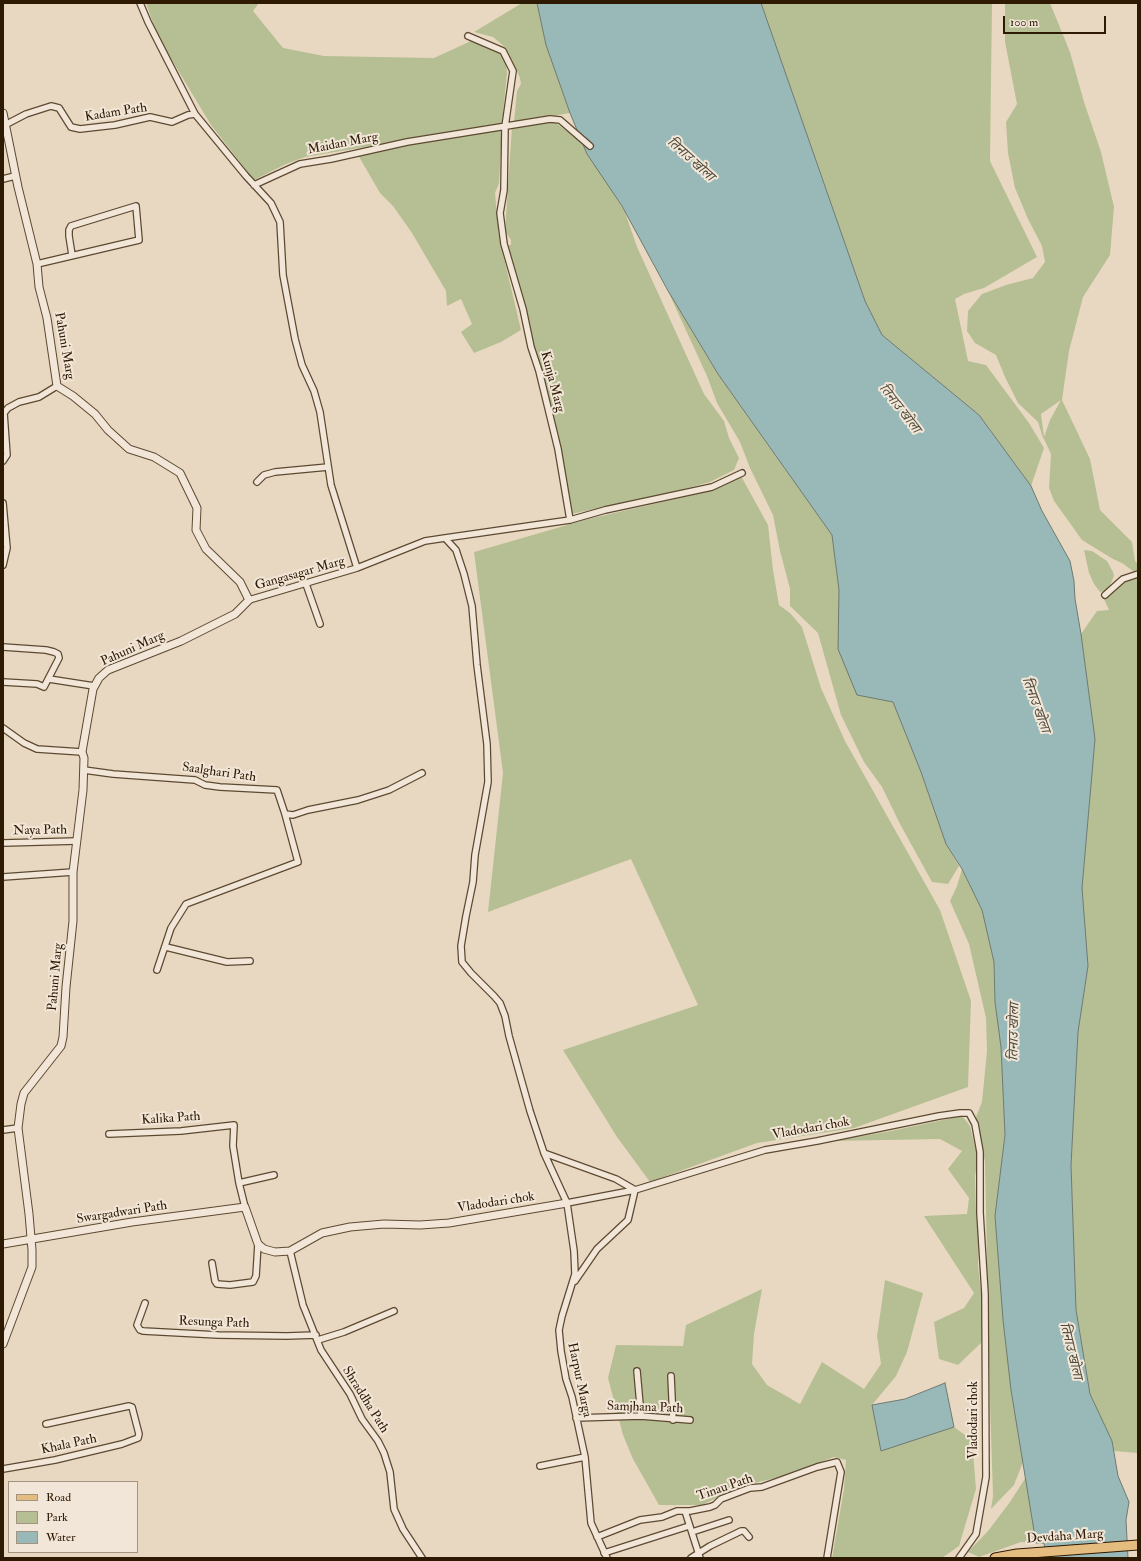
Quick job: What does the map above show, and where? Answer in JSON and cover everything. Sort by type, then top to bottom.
[{"type":"main road","name":"Devdaha Marg","points":[[995,1558],[1034,1552],[1138,1545]]},
{"type":"street","points":[[140,3],[148,22],[195,114],[254,185],[271,203],[280,222],[283,275],[287,301],[302,365],[314,391],[320,412],[328,467],[336,502],[357,568]]},
{"type":"street","points":[[468,36],[503,51],[513,71],[505,127],[550,119],[560,120],[590,146]]},
{"type":"street","name":"Kadam Path","points":[[5,125],[26,114],[51,106],[59,108],[71,127],[80,130],[115,125],[150,117],[172,122],[188,115],[195,114]]},
{"type":"street","name":"Pahuni Marg","points":[[3,113],[15,176],[37,264],[39,287],[47,318],[57,386],[73,396],[95,414],[108,430],[129,449],[154,457],[180,473],[197,508],[196,530],[206,550],[240,582],[249,600],[235,614],[213,626],[181,641],[108,670],[99,678],[94,686],[82,752],[84,758],[84,770],[74,872],[73,921],[66,987],[63,1037],[61,1046],[24,1093],[18,1128],[32,1267],[3,1344]]},
{"type":"street","name":"Maidan Marg","points":[[254,185],[300,164],[331,159],[408,142],[505,127]]},
{"type":"street","name":"Kunja Marg","points":[[505,127],[504,190],[500,213],[504,244],[523,309],[531,347],[539,371],[558,449],[570,520]]},
{"type":"street","points":[[3,180],[15,176]]},
{"type":"street","points":[[37,264],[139,240],[136,206],[71,226],[69,230],[72,255]]},
{"type":"street","points":[[3,462],[7,455],[4,413],[8,408],[18,402],[39,397],[57,386]]},
{"type":"street","points":[[257,482],[264,475],[275,472],[328,467]]},
{"type":"street","points":[[445,538],[570,520],[605,510],[712,487],[742,473]]},
{"type":"street","points":[[3,503],[7,548],[3,564]]},
{"type":"street","name":"Gangasagar Marg","points":[[249,600],[357,568],[425,541],[445,538]]},
{"type":"street","name":"Harpur Marga","points":[[445,538],[456,550],[472,606],[477,665],[487,744],[488,782],[475,855],[473,882],[461,946],[462,962],[500,1003],[505,1016],[518,1070],[544,1153],[567,1203],[574,1252],[575,1274],[559,1330],[561,1352],[585,1457],[591,1523],[605,1555]]},
{"type":"street","points":[[1105,595],[1123,579],[1138,574]]},
{"type":"street","points":[[306,584],[320,624]]},
{"type":"street","points":[[3,647],[46,650],[58,654],[59,658],[44,687],[37,684],[3,682]]},
{"type":"street","points":[[49,679],[94,686]]},
{"type":"street","points":[[3,728],[24,743],[37,749],[82,752]]},
{"type":"street","name":"Saalghari Path","points":[[84,770],[112,774],[194,780],[220,787],[277,790],[285,814]]},
{"type":"street","points":[[157,970],[171,928],[186,904],[298,862],[285,814],[292,815],[308,810],[358,800],[389,790],[422,773]]},
{"type":"street","name":"Naya Path","points":[[3,843],[77,841]]},
{"type":"street","points":[[3,877],[74,872]]},
{"type":"street","points":[[166,946],[227,962],[250,961]]},
{"type":"street","name":"Vladodari chok","points":[[290,1251],[322,1233],[350,1227],[384,1224],[420,1225],[449,1223],[567,1203],[635,1190],[765,1150],[939,1116],[960,1113],[969,1114],[975,1124],[980,1152],[980,1213],[985,1294],[986,1477],[976,1534],[959,1558]]},
{"type":"street","name":"Kalika Path","points":[[109,1134],[234,1125],[234,1146],[239,1183]]},
{"type":"street","points":[[3,1130],[18,1128]]},
{"type":"street","points":[[544,1153],[616,1179],[635,1190],[628,1220],[597,1249],[572,1284]]},
{"type":"street","points":[[212,1263],[216,1284],[230,1285],[249,1283],[256,1279],[258,1244],[245,1207],[239,1183],[274,1175]]},
{"type":"street","name":"Swargadwari Path","points":[[3,1244],[132,1222],[245,1207]]},
{"type":"street","points":[[258,1244],[264,1249],[275,1252],[290,1251]]},
{"type":"street","name":"Shraddha Path","points":[[290,1251],[303,1306],[321,1350],[350,1394],[362,1419],[384,1453],[390,1472],[394,1509],[403,1529],[422,1558]]},
{"type":"street","name":"Resunga Path","points":[[145,1303],[137,1325],[140,1330],[143,1331],[317,1338]]},
{"type":"street","points":[[317,1338],[344,1332],[394,1311]]},
{"type":"street","points":[[638,1371],[641,1416]]},
{"type":"street","points":[[671,1376],[673,1420]]},
{"type":"street","name":"Khala Path","points":[[3,1469],[95,1451],[138,1438],[139,1434],[136,1418],[132,1407],[129,1406],[46,1424]]},
{"type":"street","name":"Samjhana Path","points":[[576,1418],[641,1416],[673,1420],[690,1420]]},
{"type":"street","points":[[540,1466],[585,1457]]},
{"type":"street","name":"Tinau Path","points":[[597,1537],[640,1520],[662,1517],[677,1511],[710,1507],[715,1505],[721,1499],[750,1488],[762,1487],[831,1462],[837,1462],[841,1472],[827,1558]]},
{"type":"street","points":[[685,1511],[699,1556]]},
{"type":"street","points":[[692,1532],[728,1520]]},
{"type":"street","points":[[605,1555],[689,1526]]},
{"type":"street","points":[[691,1558],[699,1556],[741,1531],[744,1531],[749,1537]]},
{"type":"green space","points":[[146,3],[259,3],[253,11],[283,48],[324,56],[434,58],[471,41],[498,51],[506,61],[507,73],[502,124],[305,157],[286,164],[254,180],[211,125],[158,37]]},
{"type":"green space","points":[[522,3],[537,3],[546,45],[570,113],[514,122],[517,91],[521,84],[520,78],[506,48],[493,37],[474,32]]},
{"type":"green space","points":[[761,3],[992,3],[990,161],[1037,257],[984,288],[964,294],[955,299],[968,361],[986,365],[1029,423],[1044,448],[1031,486],[979,415],[882,335],[865,301]]},
{"type":"green space","points":[[1005,3],[1050,3],[1070,52],[1084,102],[1101,152],[1114,207],[1110,255],[1083,297],[1069,351],[1062,400],[1090,459],[1100,510],[1132,542],[1135,561],[1138,564],[1138,570],[1133,571],[1082,540],[1054,501],[1049,488],[1051,454],[1043,438],[1038,422],[1018,403],[996,355],[975,343],[967,331],[968,311],[982,294],[1006,285],[1033,278],[1045,262],[1042,246],[1028,219],[1015,188],[1008,153],[1006,122],[1017,104],[1005,42]],"holes":[[[1061,400],[1050,420],[1044,437],[1041,414]]]},
{"type":"green space","points":[[553,121],[585,144],[625,212],[637,247],[704,394],[724,421],[729,438],[739,458],[734,470],[710,482],[662,495],[566,515],[560,451],[507,245],[511,245],[511,240],[505,231],[512,127]]},
{"type":"green space","points":[[491,130],[502,130],[499,183],[495,193],[499,237],[521,330],[501,342],[474,353],[461,332],[472,324],[461,299],[447,306],[446,291],[412,233],[393,206],[380,193],[358,155],[417,142],[479,134]]},
{"type":"green space","points":[[667,289],[718,374],[832,535],[839,590],[857,694],[893,702],[921,772],[946,844],[959,866],[948,884],[932,882],[900,824],[882,787],[864,762],[841,715],[818,633],[790,606],[790,589],[780,551],[773,515],[750,468],[740,442],[717,403],[707,376]]},
{"type":"green space","points":[[741,476],[768,525],[779,605],[790,613],[802,627],[821,688],[845,741],[940,910],[971,1001],[968,1087],[854,1128],[757,1143],[650,1182],[617,1137],[563,1050],[698,1005],[631,859],[488,912],[503,773],[474,552],[588,519],[710,491]]},
{"type":"green space","points":[[1084,550],[1092,551],[1107,561],[1113,572],[1114,576],[1109,587],[1105,591],[1100,592],[1094,584],[1089,573]]},
{"type":"green space","points":[[1138,576],[1138,1453],[1114,1451],[1112,1441],[1090,1394],[1076,1310],[1071,1165],[1078,1032],[1088,966],[1082,888],[1095,739],[1081,634],[1097,611],[1109,610],[1104,599],[1124,583]]},
{"type":"green space","points":[[962,869],[982,910],[994,962],[995,1002],[1001,1047],[1005,1135],[995,1216],[1003,1320],[1011,1390],[1023,1462],[1014,1485],[991,1509],[993,1496],[985,1162],[976,1117],[982,1102],[987,1051],[986,1018],[969,944],[950,901],[957,886]]},
{"type":"green space","points":[[962,1116],[970,1126],[978,1159],[975,1176],[976,1212],[979,1233],[978,1266],[982,1301],[982,1329],[981,1343],[958,1365],[939,1359],[934,1322],[964,1308],[974,1293],[924,1216],[967,1214],[969,1198],[948,1169],[962,1151],[940,1139],[832,1141],[886,1132]]},
{"type":"green space","points":[[885,1280],[923,1293],[907,1352],[896,1376],[872,1405],[881,1449],[954,1427],[972,1440],[976,1489],[959,1546],[942,1558],[832,1558],[844,1489],[846,1460],[834,1457],[784,1476],[742,1486],[702,1505],[659,1505],[633,1459],[623,1435],[608,1378],[616,1345],[683,1346],[686,1325],[762,1289],[754,1334],[752,1364],[767,1385],[800,1404],[822,1362],[864,1389],[881,1364],[877,1336]]},
{"type":"green space","points":[[1026,1477],[1036,1543],[1021,1542],[979,1557],[968,1552],[988,1531],[1010,1502]]},
{"type":"water","name":"तिनाउ खोला","points":[[537,3],[761,3],[865,301],[882,335],[979,415],[1031,486],[1042,511],[1070,561],[1095,739],[1082,888],[1088,966],[1078,1032],[1071,1165],[1076,1310],[1090,1394],[1112,1441],[1118,1476],[1129,1502],[1126,1520],[1128,1558],[1042,1558],[1046,1557],[1044,1543],[1036,1543],[1011,1390],[1003,1320],[995,1216],[1005,1135],[1001,1047],[995,1002],[994,962],[982,910],[962,869],[946,844],[921,772],[893,702],[857,695],[838,649],[839,590],[832,535],[718,374],[667,289],[622,206],[587,154],[570,113],[546,45]]},
{"type":"water","points":[[945,1383],[954,1427],[881,1451],[872,1405],[905,1399]]}]
